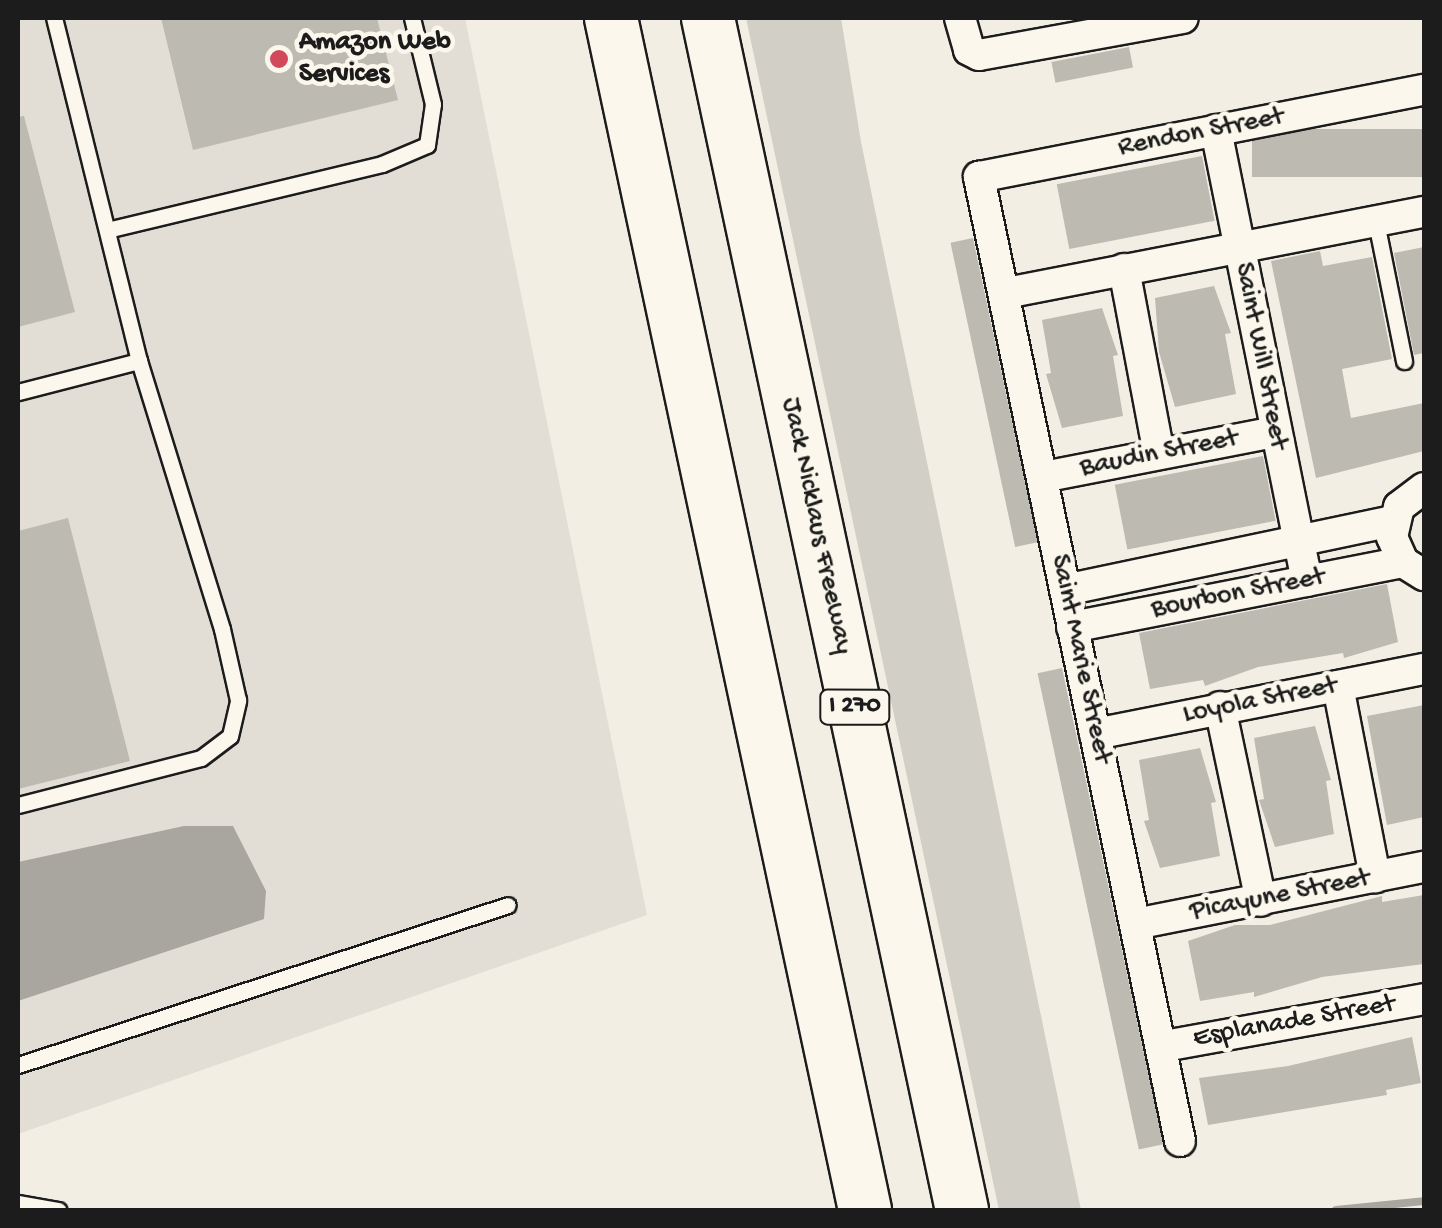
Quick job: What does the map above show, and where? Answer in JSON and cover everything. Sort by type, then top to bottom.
[{"type":"highway","points":[[612,18],[865,1210]]},
{"type":"highway","name":"Jack Nicklaus Freeway","points":[[708,18],[962,1210]]},
{"type":"street","points":[[960,18],[969,50],[1001,53],[1184,18]]},
{"type":"street","name":"Rendon Street","points":[[979,177],[1424,90]]},
{"type":"street","name":"Saint Will Street","points":[[1216,130],[1308,581]]},
{"type":"street","name":"Saint Marie Street","points":[[979,177],[1134,924],[1164,1046],[1180,1141]]},
{"type":"street","points":[[1006,294],[1424,212]]},
{"type":"street","points":[[1124,269],[1159,454]]},
{"type":"street","name":"Baudin Street","points":[[1043,477],[1275,432]]},
{"type":"street","points":[[1414,568],[1392,521],[1410,495],[1424,488]]},
{"type":"street","name":"Bourbon Street","points":[[1065,590],[1392,521]]},
{"type":"street","name":"Bourbon Street","points":[[1072,626],[1308,581],[1414,568]]},
{"type":"street","name":"Loyola Street","points":[[1095,734],[1424,668]]},
{"type":"street","points":[[1338,686],[1374,877]]},
{"type":"street","points":[[1220,708],[1261,900]]},
{"type":"street","name":"Picayune Street","points":[[1134,924],[1424,868]]},
{"type":"street","name":"Esplanade Street","points":[[1164,1046],[1424,999]]},
{"type":"lane","points":[[18,805],[201,758],[230,736],[238,700],[222,629],[139,361],[54,18]]},
{"type":"lane","points":[[107,230],[382,164],[427,145],[433,104],[412,18]]},
{"type":"lane","points":[[1376,222],[1404,361]]},
{"type":"lane","points":[[18,392],[139,361]]},
{"type":"lane","points":[[18,1066],[508,906]]},
{"type":"lane","points":[[18,1204],[53,1210]]},
{"type":"shaded area","points":[[18,18],[465,18],[647,915],[18,1134]]},
{"type":"shaded area","points":[[746,18],[841,18],[861,142],[1081,1210],[999,1210]]},
{"type":"shaded area","points":[[184,826],[233,826],[266,891],[264,919],[18,1001],[18,862]]},
{"type":"building","name":"Amazon Web Services","points":[[161,18],[377,18],[398,100],[193,150]]},
{"type":"building","points":[[1129,47],[1133,68],[1055,83],[1051,62]]},
{"type":"building","points":[[24,116],[75,312],[18,327],[18,117]]},
{"type":"building","points":[[1252,129],[1424,129],[1424,177],[1252,177]]},
{"type":"building","points":[[1202,156],[1215,221],[1069,249],[1057,184]]},
{"type":"building","points":[[973,238],[1038,542],[1015,547],[951,243]]},
{"type":"building","points":[[1424,247],[1424,353],[1414,355],[1394,253]]},
{"type":"building","points":[[1320,251],[1323,266],[1372,257],[1392,359],[1342,369],[1351,418],[1424,403],[1424,451],[1316,478],[1271,261]]},
{"type":"building","points":[[1214,286],[1231,333],[1225,334],[1236,394],[1175,407],[1159,352],[1155,298]]},
{"type":"building","points":[[1102,308],[1118,355],[1113,356],[1123,416],[1062,428],[1046,374],[1051,373],[1042,320]]},
{"type":"building","points":[[1263,456],[1276,521],[1127,550],[1115,485]]},
{"type":"building","points":[[68,518],[130,761],[18,789],[18,531]]},
{"type":"building","points":[[1387,584],[1398,642],[1344,658],[1343,653],[1258,667],[1205,686],[1203,680],[1150,689],[1139,633]]},
{"type":"building","points":[[1062,668],[1163,1144],[1139,1150],[1038,673]]},
{"type":"building","points":[[1424,705],[1424,817],[1387,825],[1367,716]]},
{"type":"building","points":[[1315,726],[1331,780],[1326,781],[1334,834],[1275,847],[1259,800],[1264,799],[1254,738]]},
{"type":"building","points":[[1200,748],[1216,802],[1211,803],[1220,856],[1160,868],[1144,821],[1149,820],[1139,760]]},
{"type":"building","points":[[1424,895],[1424,964],[1322,977],[1254,997],[1254,992],[1200,1001],[1188,941],[1235,925],[1270,925],[1382,896],[1382,902]]},
{"type":"building","points":[[1412,1037],[1421,1083],[1386,1090],[1387,1095],[1208,1125],[1199,1078],[1288,1066]]},
{"type":"waterway","points":[[1336,1210],[1424,1201]]},
{"type":"place","name":"Amazon Web Services","points":[[279,59]]}]
